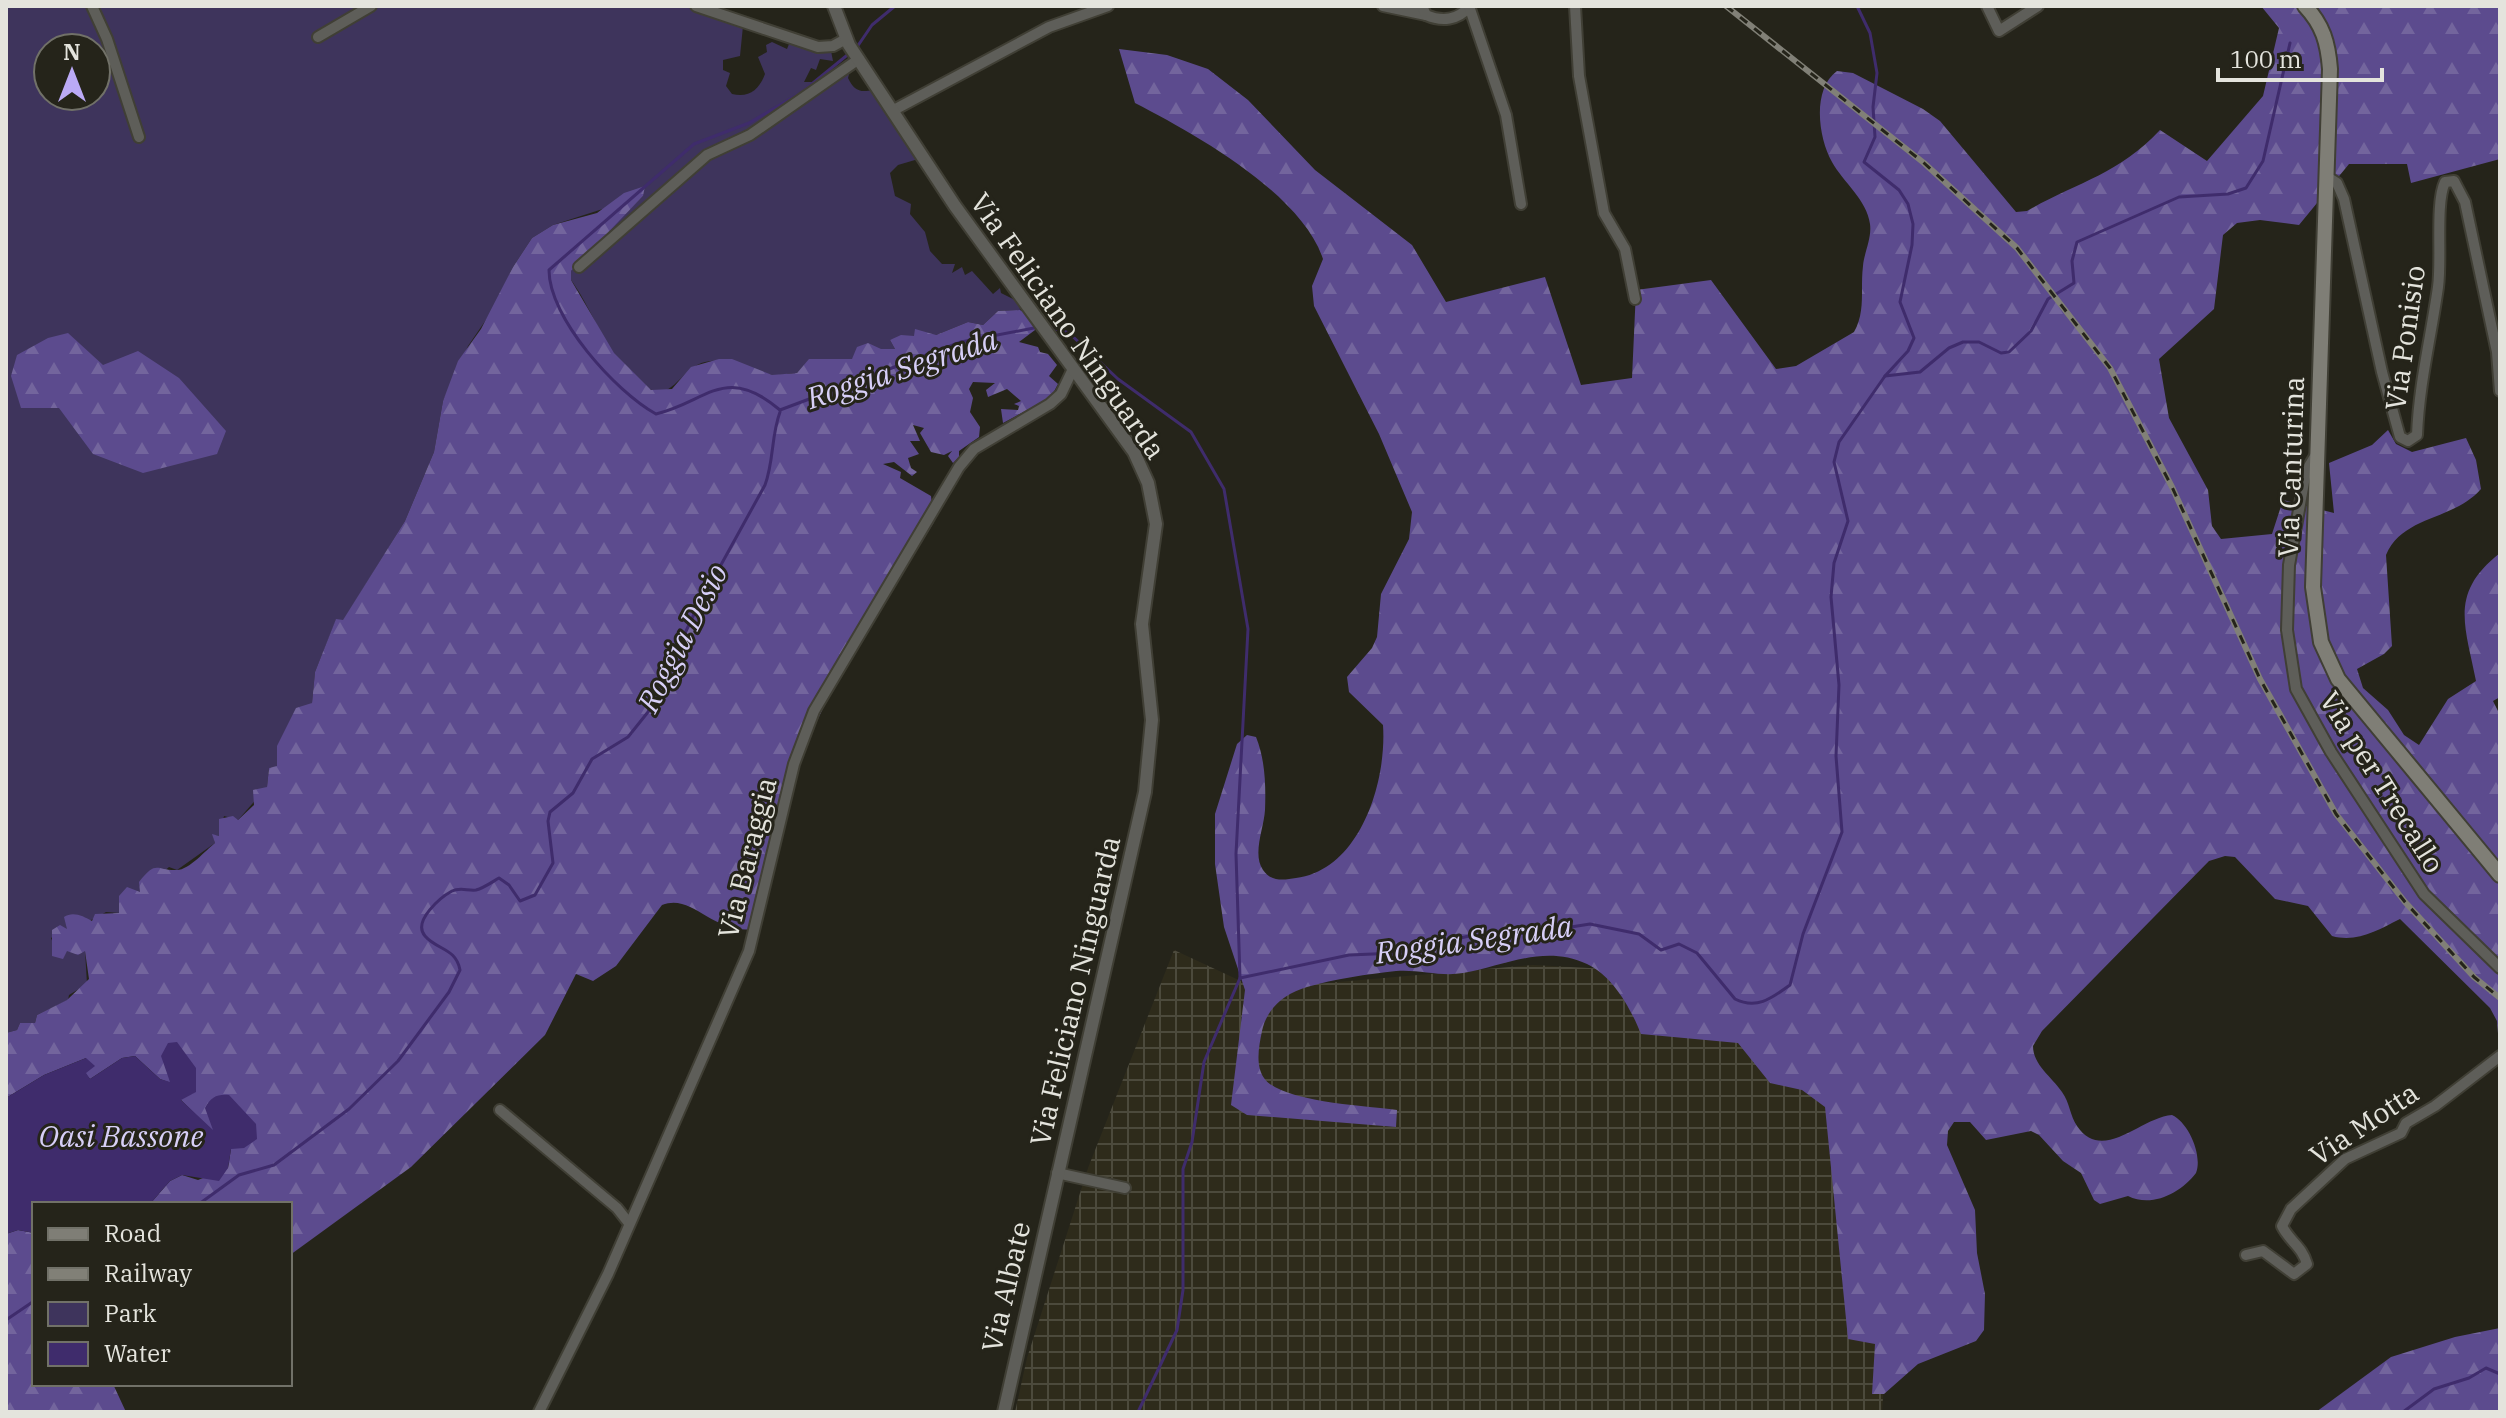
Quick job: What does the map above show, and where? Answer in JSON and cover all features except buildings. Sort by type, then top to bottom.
[{"type":"main road","name":"Via Canturina","points":[[2305,6],[2316,17],[2327,40],[2329,178],[2313,587],[2327,660],[2356,703],[2417,771],[2500,875]]},
{"type":"street","points":[[92,6],[110,47],[139,137]]},
{"type":"street","points":[[318,37],[371,6]]},
{"type":"street","points":[[696,6],[818,47],[847,42]]},
{"type":"street","name":"Via Feliciano Ninguarda","points":[[834,6],[847,42],[955,206],[1134,452],[1148,483],[1156,524],[1142,624],[1152,720],[1145,792],[1057,1173]]},
{"type":"street","points":[[892,111],[1049,27],[1108,6]]},
{"type":"street","points":[[1383,6],[1424,11],[1451,19],[1469,7],[1506,115],[1521,204]]},
{"type":"street","points":[[1575,6],[1579,76],[1604,213],[1625,249],[1635,299]]},
{"type":"street","points":[[1987,6],[1999,31],[2038,6]]},
{"type":"street","points":[[579,267],[707,155],[750,135],[858,58]]},
{"type":"street","name":"Via Ponisio","points":[[2329,178],[2337,183],[2344,199],[2400,437],[2408,441],[2414,440],[2417,435],[2419,386],[2438,287],[2442,238],[2440,192],[2445,182],[2454,181],[2465,202],[2497,352],[2500,391]]},
{"type":"street","name":"Via Baraggia","points":[[539,1412],[608,1274],[628,1222],[749,951],[794,764],[814,711],[959,467],[974,449],[1050,404],[1061,394],[1073,369]]},
{"type":"street","name":"Via per Trecallo","points":[[2318,452],[2306,471],[2289,565],[2287,630],[2296,689],[2331,752],[2424,894],[2500,968]]},
{"type":"street","name":"Via Motta","points":[[2246,1255],[2263,1251],[2294,1274],[2307,1264],[2303,1248],[2286,1235],[2282,1226],[2291,1209],[2345,1159],[2401,1133],[2406,1123],[2435,1106],[2500,1056]]},
{"type":"street","points":[[500,1110],[617,1208],[628,1222]]},
{"type":"street","points":[[1057,1173],[1125,1188]]},
{"type":"street","name":"Via Albate","points":[[1004,1412],[1057,1173]]},
{"type":"shaded area","points":[[1174,950],[1258,989],[1533,965],[1665,972],[1864,1070],[1896,1211],[1882,1412],[1015,1412],[1027,1358],[1088,1168]]},
{"type":"green space","points":[[6,6],[688,6],[743,26],[740,56],[723,60],[723,70],[730,73],[726,86],[732,94],[738,95],[753,92],[760,84],[765,74],[758,57],[767,52],[766,45],[772,42],[787,49],[789,44],[821,53],[831,51],[833,61],[820,59],[816,70],[811,68],[804,82],[815,82],[841,64],[850,71],[848,78],[855,88],[873,90],[915,154],[915,160],[898,165],[890,173],[895,196],[911,204],[910,214],[925,232],[930,251],[942,264],[955,264],[952,273],[962,267],[965,275],[972,271],[993,294],[1000,288],[1001,293],[1019,302],[1020,310],[998,311],[983,325],[968,322],[936,335],[890,340],[895,349],[881,349],[852,359],[810,359],[797,373],[772,375],[722,361],[705,362],[692,368],[660,393],[644,386],[618,361],[571,280],[571,271],[578,260],[643,196],[553,225],[532,238],[513,267],[492,311],[468,346],[443,401],[434,452],[405,521],[343,621],[336,620],[315,672],[312,703],[277,767],[269,768],[267,787],[238,820],[224,816],[219,836],[213,835],[215,843],[177,870],[169,867],[140,893],[120,896],[119,913],[106,912],[51,938],[55,948],[85,950],[87,984],[69,995],[68,1000],[37,1015],[35,1023],[20,1023],[17,1030],[6,1033]]},
{"type":"green space","points":[[2261,6],[2500,6],[2500,159],[2411,183],[2407,164],[2349,164],[2299,225],[2260,220],[2237,223],[2223,235],[2214,309],[2159,359],[2169,418],[2208,490],[2212,526],[2221,539],[2272,534],[2283,500],[2334,513],[2329,463],[2372,445],[2388,430],[2396,444],[2412,452],[2466,438],[2476,460],[2481,489],[2457,507],[2404,532],[2394,542],[2386,555],[2392,646],[2357,669],[2363,688],[2388,710],[2404,735],[2419,745],[2448,699],[2476,681],[2465,626],[2467,596],[2473,582],[2500,553],[2500,697],[2493,701],[2500,715],[2500,1058],[2497,1021],[2490,1008],[2400,919],[2359,937],[2332,936],[2308,906],[2275,899],[2235,857],[2225,856],[2209,861],[2042,1031],[2033,1046],[2040,1065],[2062,1092],[2077,1126],[2087,1137],[2098,1141],[2110,1140],[2172,1115],[2183,1124],[2193,1140],[2198,1166],[2196,1173],[2182,1187],[2156,1199],[2128,1196],[2100,1204],[2094,1200],[2081,1173],[2063,1161],[2039,1135],[2031,1131],[1986,1140],[1970,1122],[1954,1122],[1948,1131],[1947,1145],[1975,1210],[1977,1253],[1985,1294],[1984,1330],[1976,1341],[1918,1364],[1884,1394],[1872,1394],[1875,1344],[1848,1339],[1825,1107],[1802,1090],[1770,1083],[1738,1043],[1641,1034],[1613,985],[1587,964],[1571,958],[1540,956],[1463,973],[1396,971],[1340,979],[1299,990],[1278,1003],[1264,1023],[1258,1055],[1264,1078],[1287,1093],[1305,1098],[1397,1110],[1396,1127],[1247,1115],[1231,1105],[1245,990],[1224,927],[1215,864],[1215,814],[1237,744],[1247,735],[1256,737],[1263,763],[1265,810],[1259,856],[1266,874],[1282,880],[1318,871],[1337,859],[1353,841],[1374,796],[1380,772],[1383,725],[1349,692],[1347,677],[1372,648],[1377,637],[1381,594],[1409,539],[1412,512],[1379,434],[1314,306],[1312,286],[1323,259],[1311,235],[1293,211],[1243,168],[1187,131],[1135,103],[1119,49],[1167,55],[1208,69],[1248,100],[1315,170],[1412,245],[1446,302],[1545,277],[1581,385],[1632,378],[1636,290],[1711,280],[1776,369],[1796,366],[1854,332],[1861,308],[1863,266],[1870,224],[1860,199],[1832,162],[1823,140],[1821,101],[1829,79],[1837,71],[1853,73],[1940,121],[2016,212],[2027,211],[2113,168],[2160,130],[2207,161],[2263,96],[2279,28]]},
{"type":"green space","points":[[645,186],[643,196],[571,271],[571,280],[614,353],[651,390],[672,389],[691,367],[719,359],[732,359],[772,375],[797,373],[809,359],[852,359],[857,347],[868,343],[881,349],[895,349],[890,340],[901,335],[914,336],[915,329],[936,335],[968,322],[983,325],[998,311],[1020,310],[1031,317],[1035,330],[1019,342],[1038,347],[1040,352],[1048,354],[1057,365],[1049,376],[1058,384],[1051,397],[1003,423],[1001,409],[1018,410],[1019,406],[1014,404],[1021,401],[1007,389],[988,397],[986,390],[995,383],[973,382],[969,389],[973,398],[970,412],[980,427],[979,437],[959,451],[959,457],[953,463],[948,456],[952,451],[944,455],[931,452],[920,433],[924,428],[913,425],[920,441],[910,441],[919,454],[908,458],[911,468],[917,472],[912,476],[894,462],[883,464],[901,472],[900,478],[931,496],[934,522],[838,677],[805,746],[759,928],[729,927],[684,905],[662,905],[616,966],[593,981],[576,974],[545,1035],[411,1167],[292,1254],[292,1202],[152,1202],[170,1181],[182,1175],[198,1180],[228,1168],[231,1149],[180,1099],[171,1083],[160,1079],[135,1056],[122,1058],[90,1079],[85,1073],[86,1058],[44,1075],[6,1098],[6,1033],[17,1030],[20,1023],[35,1023],[37,1015],[67,1000],[89,979],[85,951],[78,955],[67,951],[63,959],[52,956],[52,930],[60,925],[67,929],[64,917],[67,915],[78,915],[92,921],[95,914],[119,913],[119,896],[127,887],[140,892],[139,882],[153,868],[177,870],[187,867],[215,843],[212,834],[219,836],[219,819],[233,816],[238,820],[254,805],[253,790],[267,787],[269,768],[277,766],[277,746],[296,708],[312,703],[315,672],[336,619],[343,620],[405,521],[434,452],[443,401],[458,361],[481,329],[513,267],[532,238],[553,225],[597,213],[624,193]]},
{"type":"green space","points":[[68,333],[103,365],[138,351],[179,378],[226,431],[217,454],[143,473],[93,454],[59,408],[21,408],[11,376],[17,355],[48,338]]},
{"type":"green space","points":[[18,1230],[32,1233],[32,1386],[114,1386],[126,1412],[6,1412],[6,1234]]},
{"type":"green space","points":[[2500,1328],[2500,1412],[2316,1412],[2391,1357],[2455,1337]]},
{"type":"water","name":"Oasi Bassone","points":[[177,1042],[196,1068],[196,1092],[181,1100],[213,1130],[205,1108],[215,1097],[229,1095],[256,1124],[257,1139],[244,1148],[231,1149],[228,1168],[219,1181],[182,1175],[170,1181],[152,1202],[32,1202],[32,1233],[18,1230],[6,1234],[6,1098],[44,1075],[86,1058],[95,1066],[86,1073],[90,1079],[122,1058],[135,1056],[160,1079],[170,1082],[161,1056],[168,1043]]},
{"type":"waterway","name":"Roggia Segrada","points":[[857,47],[872,25],[895,6]]},
{"type":"waterway","points":[[1240,978],[1349,955],[1397,953],[1469,936],[1533,933],[1590,924],[1639,934],[1661,950],[1679,944],[1697,953],[1735,999],[1743,1002],[1764,1001],[1790,985],[1803,934],[1842,832],[1836,756],[1839,685],[1831,597],[1834,563],[1848,521],[1834,462],[1839,442],[1885,376],[1908,351],[1914,338],[1900,302],[1912,245],[1913,224],[1908,204],[1899,190],[1864,162],[1875,137],[1873,107],[1877,73],[1870,33],[1857,6]]},
{"type":"waterway","points":[[1885,376],[1920,372],[1949,348],[1963,342],[1979,342],[2001,353],[2009,352],[2031,331],[2048,299],[2074,283],[2072,261],[2077,242],[2179,197],[2228,194],[2246,188],[2263,161],[2290,43]]},
{"type":"waterway","name":"Roggia Segrada","points":[[780,410],[761,396],[730,387],[656,414],[622,389],[572,331],[552,289],[549,270],[694,144],[749,123],[802,92],[851,52]]},
{"type":"waterway","name":"Roggia Segrada","points":[[1047,326],[1069,333],[1118,379],[1191,432],[1224,489],[1248,629],[1236,854],[1240,978],[1204,1062],[1192,1142],[1183,1169],[1183,1290],[1177,1330],[1138,1412]]},
{"type":"waterway","name":"Roggia Segrada","points":[[780,410],[961,342],[1039,327]]},
{"type":"waterway","name":"Roggia Desio","points":[[202,1202],[239,1175],[274,1165],[349,1109],[398,1061],[449,992],[460,970],[455,957],[430,941],[422,930],[425,917],[441,898],[458,889],[476,890],[499,878],[509,885],[520,901],[535,895],[553,863],[548,821],[550,812],[573,793],[592,759],[628,737],[648,712],[695,612],[765,485],[780,412]]},
{"type":"waterway","name":"Roggia Desio","points":[[6,1320],[32,1302]]},
{"type":"waterway","points":[[2403,1412],[2434,1389],[2469,1378],[2486,1368],[2500,1374]]},
{"type":"railway","points":[[1726,6],[1924,163],[2017,248],[2110,368],[2172,487],[2260,679],[2336,814],[2405,902],[2474,977],[2500,998]]}]
